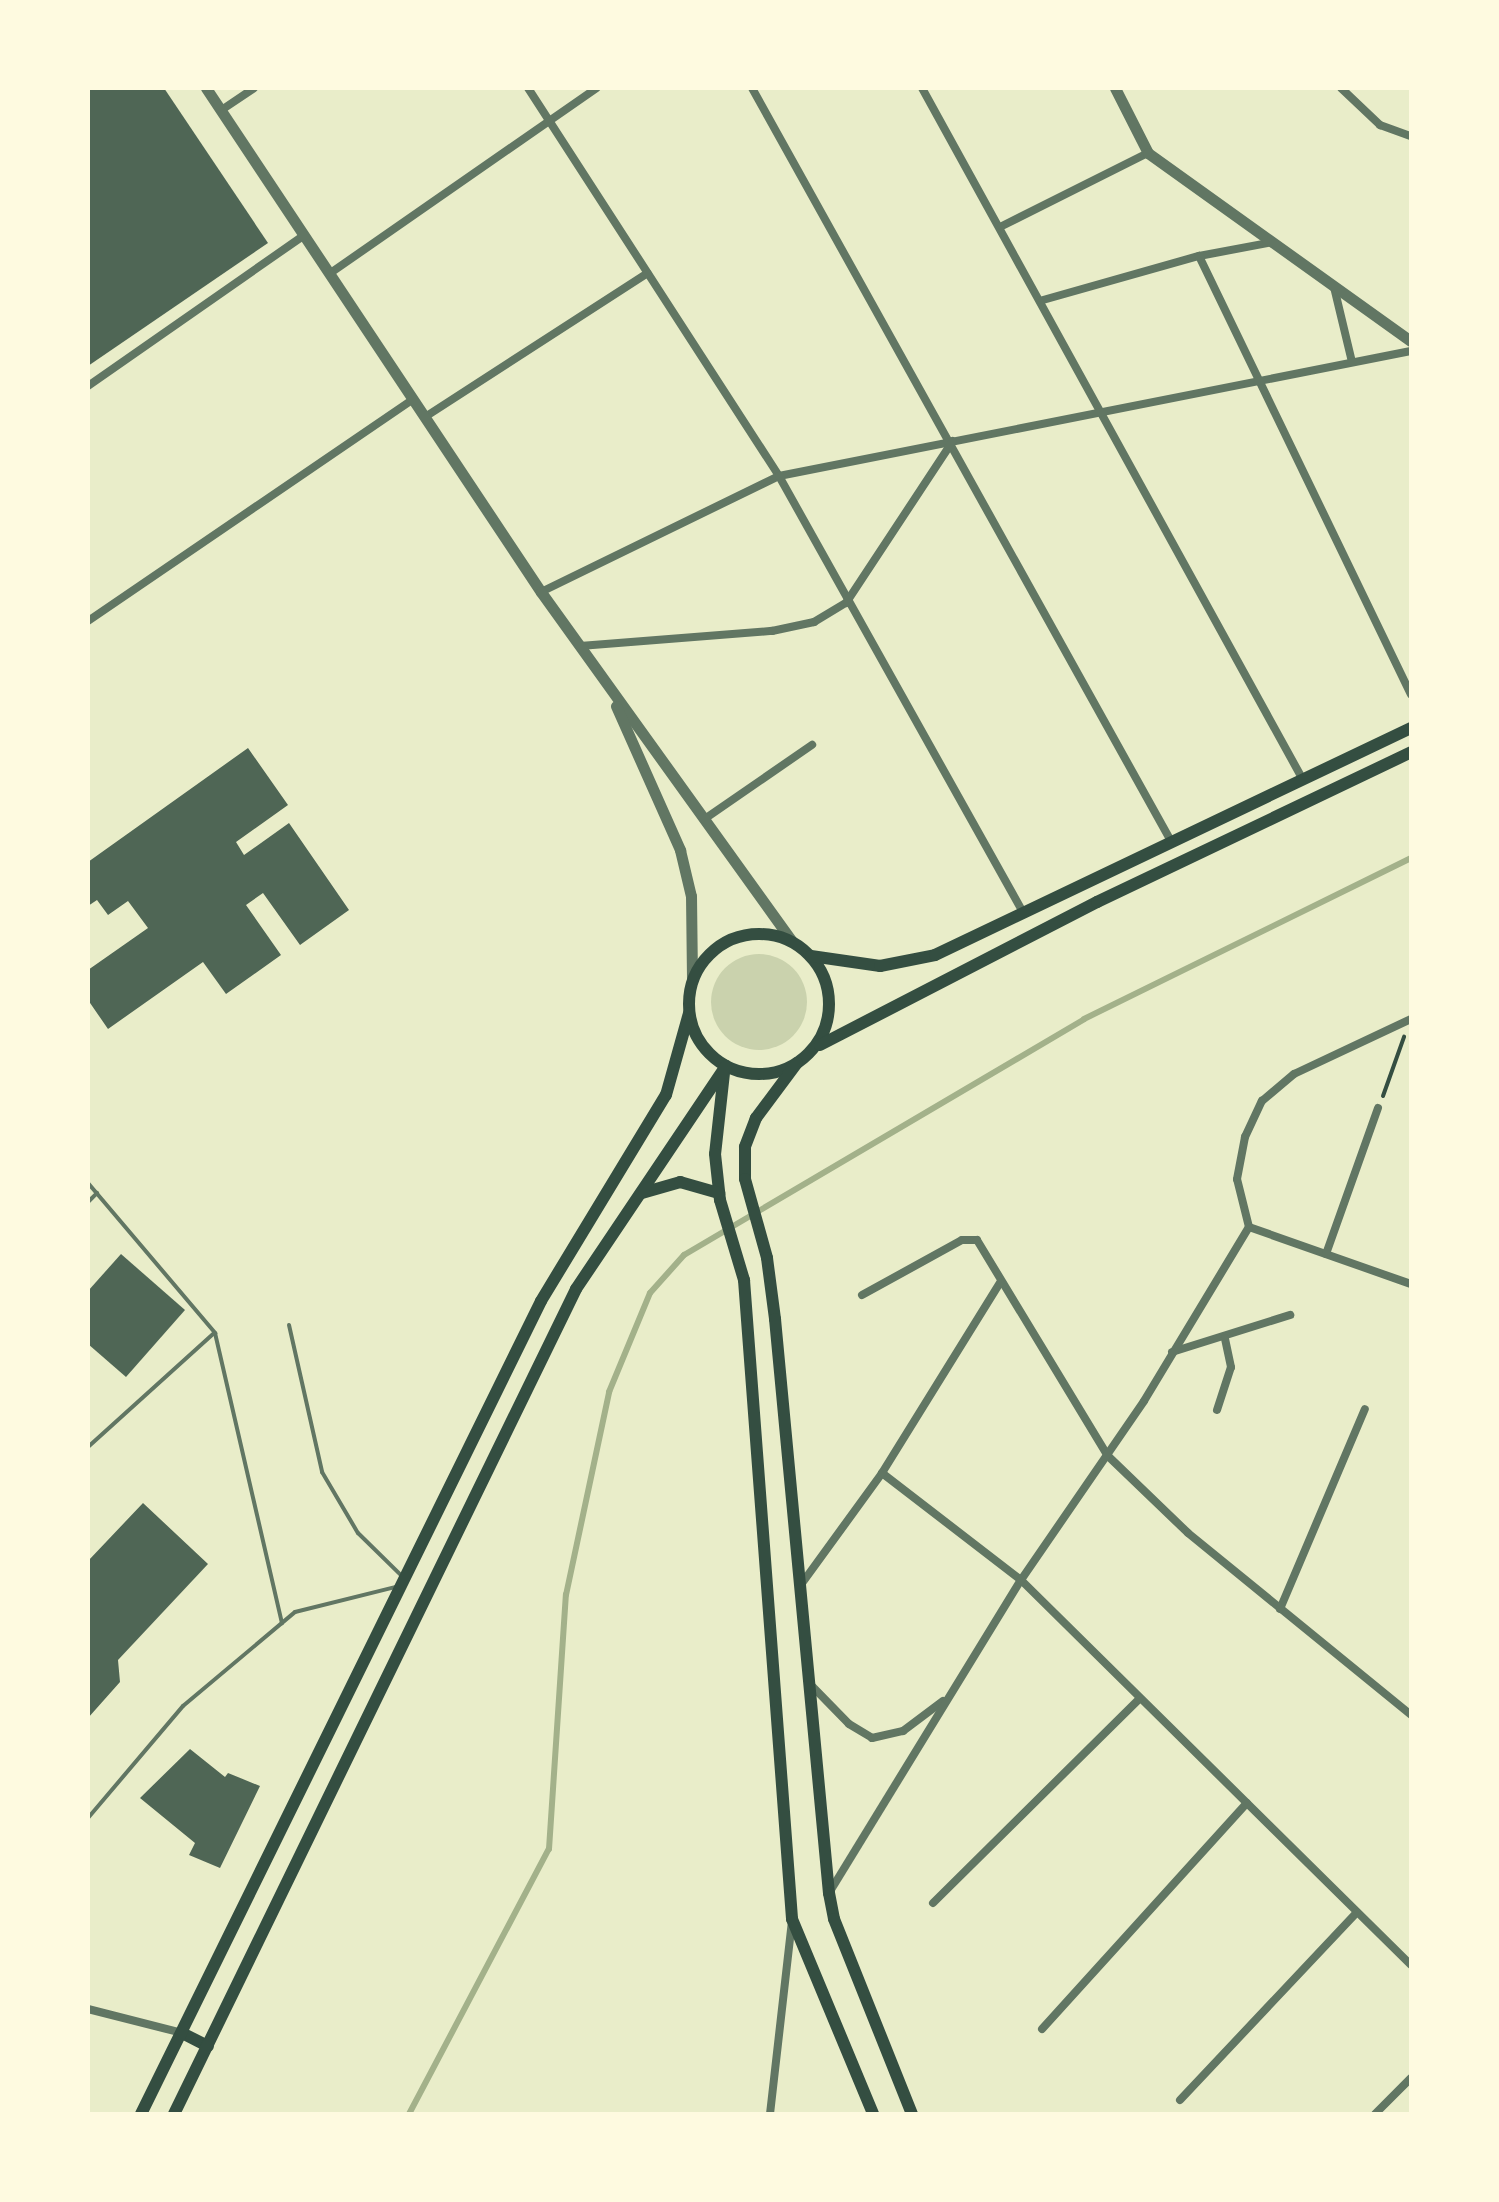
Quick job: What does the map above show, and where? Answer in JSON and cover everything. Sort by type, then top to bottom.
[{"type":"main road","points":[[811,956],[846,964],[906,963],[1024,914],[1411,728]]},
{"type":"main road","points":[[912,2114],[834,1919],[829,1893],[767,1258],[745,1179],[745,1147],[756,1118],[797,1063],[820,1045],[1097,902],[1411,752]]},
{"type":"main road","points":[[141,2114],[541,1301],[666,1095],[689,1013],[692,981],[715,948],[733,937],[773,934],[792,941],[811,956],[824,976],[829,999],[820,1045]]},
{"type":"main road","points":[[689,1013],[701,1044],[726,1066],[762,1074],[797,1063]]},
{"type":"main road","points":[[726,1066],[714,1137],[720,1197],[744,1280],[792,1919],[873,2114]]},
{"type":"main road","points":[[174,2114],[569,1303],[636,1197],[726,1066]]},
{"type":"main road","points":[[636,1197],[665,1183],[720,1197]]},
{"type":"main road","points":[[182,2033],[208,2046]]},
{"type":"street","points":[[206,88],[223,109],[303,236],[541,592],[792,941]]},
{"type":"street","points":[[223,109],[254,88]]},
{"type":"street","points":[[528,88],[779,476],[846,603],[1024,914]]},
{"type":"street","points":[[329,274],[597,88]]},
{"type":"street","points":[[752,88],[953,441],[1172,843]]},
{"type":"street","points":[[922,88],[1043,300],[1100,412],[1302,778]]},
{"type":"street","points":[[1115,88],[1148,153],[1411,341]]},
{"type":"street","points":[[1341,88],[1380,125],[1411,136]]},
{"type":"street","points":[[1002,226],[1148,153]]},
{"type":"street","points":[[88,386],[303,236]]},
{"type":"street","points":[[1043,300],[1199,256],[1273,242]]},
{"type":"street","points":[[1199,256],[1262,380],[1411,694]]},
{"type":"street","points":[[425,417],[648,273]]},
{"type":"street","points":[[1334,286],[1352,362]]},
{"type":"street","points":[[541,592],[779,476],[1411,351]]},
{"type":"street","points":[[88,621],[413,399]]},
{"type":"street","points":[[580,646],[772,631],[814,622],[846,603],[953,441]]},
{"type":"street","points":[[607,687],[680,850],[691,896],[692,981]]},
{"type":"street","points":[[706,818],[812,745]]},
{"type":"street","points":[[829,1893],[1021,1580],[1108,1456],[1249,1227],[1237,1179],[1245,1137],[1262,1101],[1294,1074],[1411,1019]]},
{"type":"street","points":[[1326,1254],[1378,1108]]},
{"type":"street","points":[[1249,1227],[1411,1284]]},
{"type":"street","points":[[862,1295],[970,1237],[977,1240],[1000,1283],[1108,1456],[1188,1533],[1411,1715]]},
{"type":"street","points":[[798,1589],[882,1473],[1000,1283]]},
{"type":"street","points":[[1172,1352],[1225,1339],[1290,1315]]},
{"type":"street","points":[[1217,1410],[1231,1367],[1225,1339]]},
{"type":"street","points":[[1280,1609],[1365,1409]]},
{"type":"street","points":[[882,1473],[1021,1580],[1411,1965]]},
{"type":"street","points":[[808,1683],[849,1724],[872,1738],[903,1731],[950,1695]]},
{"type":"street","points":[[933,1903],[1140,1698]]},
{"type":"street","points":[[1042,2029],[1247,1803]]},
{"type":"street","points":[[1180,2100],[1357,1912]]},
{"type":"street","points":[[770,2114],[792,1919]]},
{"type":"street","points":[[88,2009],[182,2033]]},
{"type":"street","points":[[1375,2114],[1411,2078]]},
{"type":"lane","points":[[88,1183],[215,1333],[282,1623]]},
{"type":"lane","points":[[88,1202],[97,1193]]},
{"type":"lane","points":[[88,1818],[183,1706],[295,1612],[403,1582],[358,1533],[322,1472],[289,1325]]},
{"type":"lane","points":[[88,1447],[215,1333]]},
{"type":"path","points":[[1378,1108],[1411,1019]]},
{"type":"green space","points":[[759,954],[777,958],[793,968],[803,984],[807,1002],[803,1020],[793,1036],[777,1046],[759,1050],[741,1046],[725,1036],[715,1020],[711,1002],[715,984],[725,968],[741,958]]},
{"type":"building","points":[[88,88],[164,88],[268,243],[88,366]]},
{"type":"building","points":[[248,748],[288,805],[236,842],[244,855],[289,823],[349,910],[300,945],[263,893],[246,905],[281,955],[226,994],[203,962],[108,1029],[88,1000],[88,970],[148,928],[128,901],[108,915],[97,900],[88,906],[88,862]]},
{"type":"building","points":[[121,1254],[185,1310],[126,1377],[88,1344],[88,1291]]},
{"type":"building","points":[[143,1503],[208,1564],[118,1660],[120,1682],[88,1718],[88,1561]]},
{"type":"building","points":[[190,1749],[225,1777],[228,1773],[260,1786],[220,1868],[189,1855],[195,1843],[140,1798]]},
{"type":"waterway","points":[[409,2114],[549,1849],[566,1595],[609,1392],[650,1293],[684,1255],[1084,1019],[1411,858]]}]
